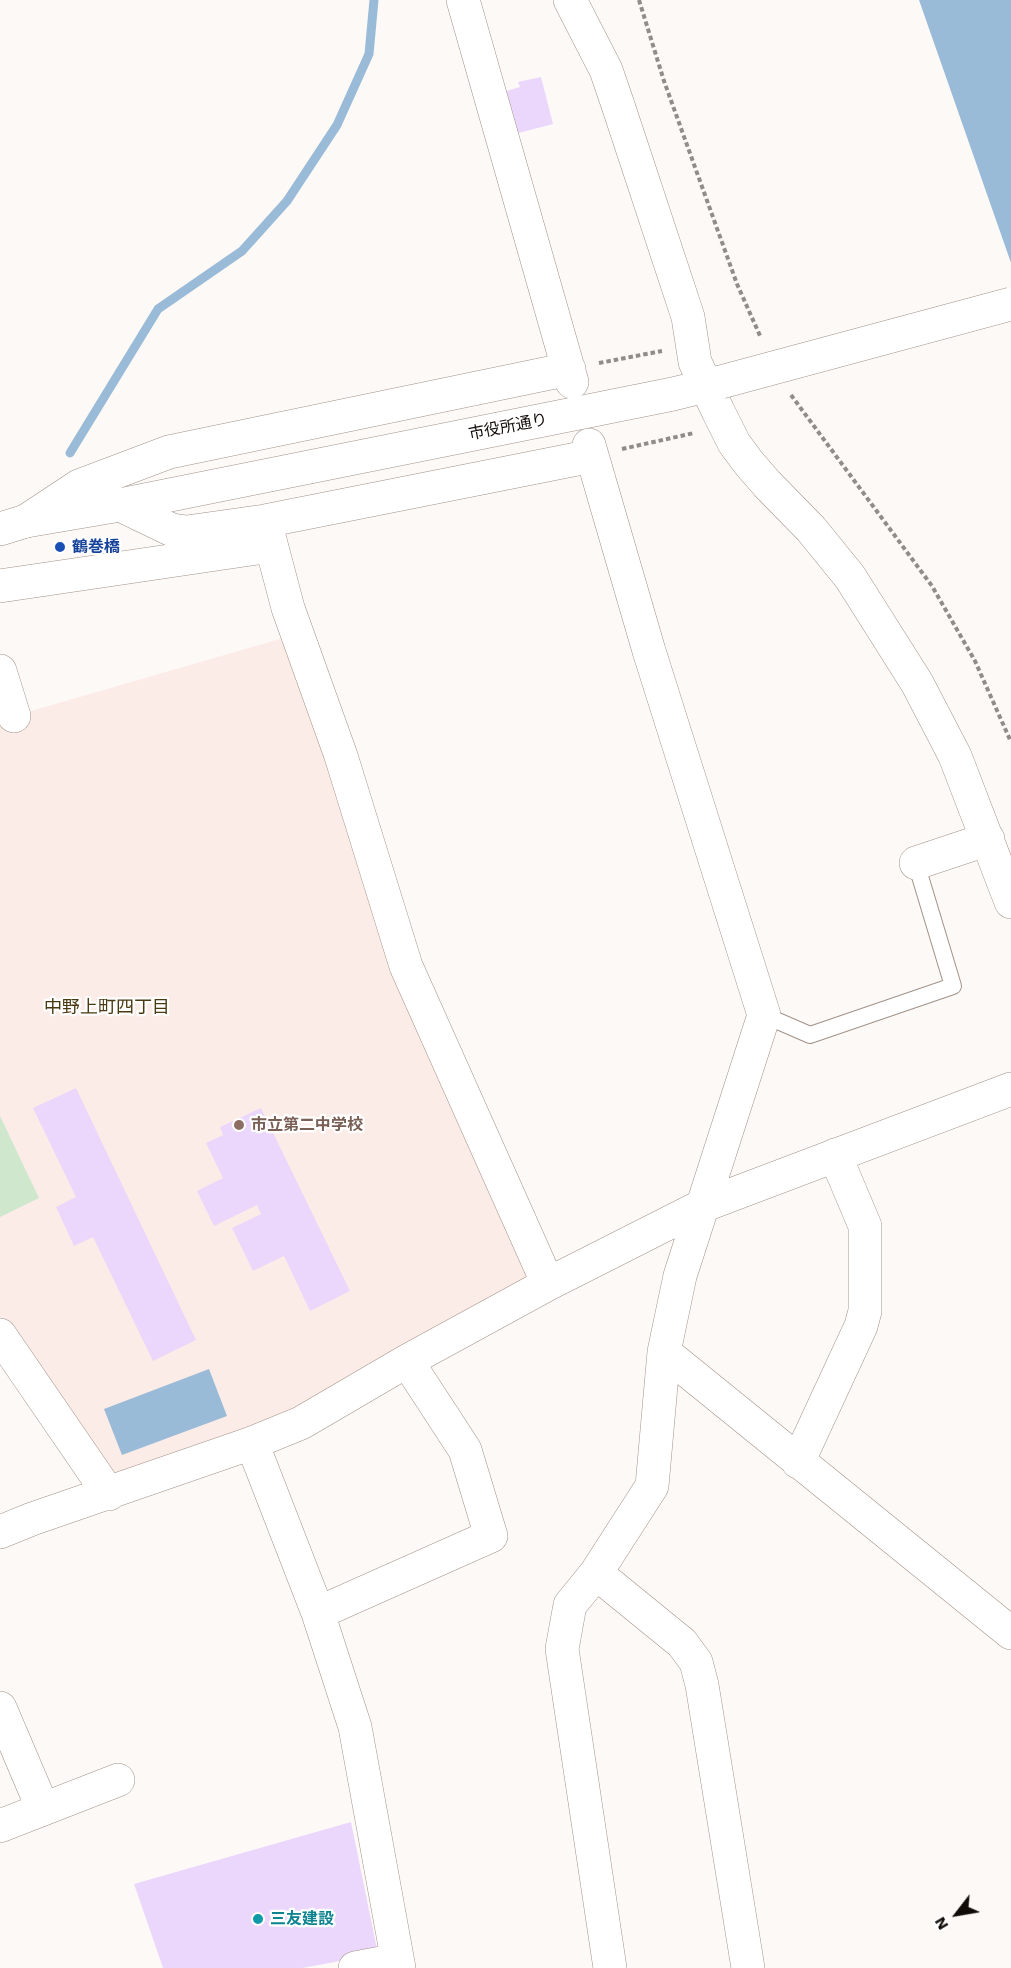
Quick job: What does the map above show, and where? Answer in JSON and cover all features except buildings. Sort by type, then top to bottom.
[{"type":"street","points":[[13,525],[78,486],[169,452],[578,372],[463,0]]},
{"type":"street","points":[[570,0],[606,70],[688,317],[695,362],[714,384],[734,442],[748,462],[850,577],[894,645],[937,718],[955,756],[1011,902]]},
{"type":"street","name":"市役所通り","points":[[13,525],[714,384],[1011,304]]},
{"type":"street","points":[[0,586],[268,533],[599,450],[649,651],[764,1015],[680,1276],[664,1353],[652,1486],[596,1573],[570,1605],[562,1649],[610,1968]]},
{"type":"street","points":[[120,505],[172,530],[268,533]]},
{"type":"street","points":[[268,533],[288,608],[341,756],[406,966],[548,1284]]},
{"type":"street","points":[[0,671],[14,716]]},
{"type":"street","points":[[915,863],[988,838]]},
{"type":"street","points":[[0,1532],[252,1443],[301,1423],[407,1361],[548,1284],[702,1206],[1011,1089]]},
{"type":"street","points":[[798,1462],[866,1311],[865,1226],[835,1155]]},
{"type":"street","points":[[0,1335],[109,1494]]},
{"type":"street","points":[[664,1353],[1011,1633]]},
{"type":"street","points":[[318,1613],[491,1536],[465,1450],[407,1361]]},
{"type":"street","points":[[252,1443],[318,1613],[355,1727],[398,1964],[355,1968]]},
{"type":"street","points":[[596,1573],[682,1643],[696,1662],[702,1685],[748,1968]]},
{"type":"street","points":[[0,1708],[43,1809]]},
{"type":"street","points":[[0,1826],[118,1780]]},
{"type":"lane","points":[[764,1015],[810,1035],[953,986],[915,863]]},
{"type":"path","points":[[578,372],[673,349]]},
{"type":"path","points":[[599,450],[696,432]]},
{"type":"shaded area","name":"市立第二中学校","points":[[297,634],[341,756],[548,1284],[407,1361],[109,1494],[0,1335],[0,720]]},
{"type":"green space","points":[[0,1116],[39,1198],[0,1217]]},
{"type":"water","points":[[919,0],[1011,0],[1011,263],[1010,260]]},
{"type":"water","points":[[209,1369],[227,1416],[122,1455],[104,1409]]},
{"type":"waterway","points":[[70,453],[158,309],[242,251],[287,201],[337,125],[369,54],[374,0]]},
{"type":"place","name":"鶴巻橋","points":[[60,547]]},
{"type":"place","name":"市立第二中学校","points":[[239,1125]]},
{"type":"place","name":"三友建設","points":[[258,1919]]},
{"type":"district","name":"中野上町四丁目","points":[[107,1008]]}]
